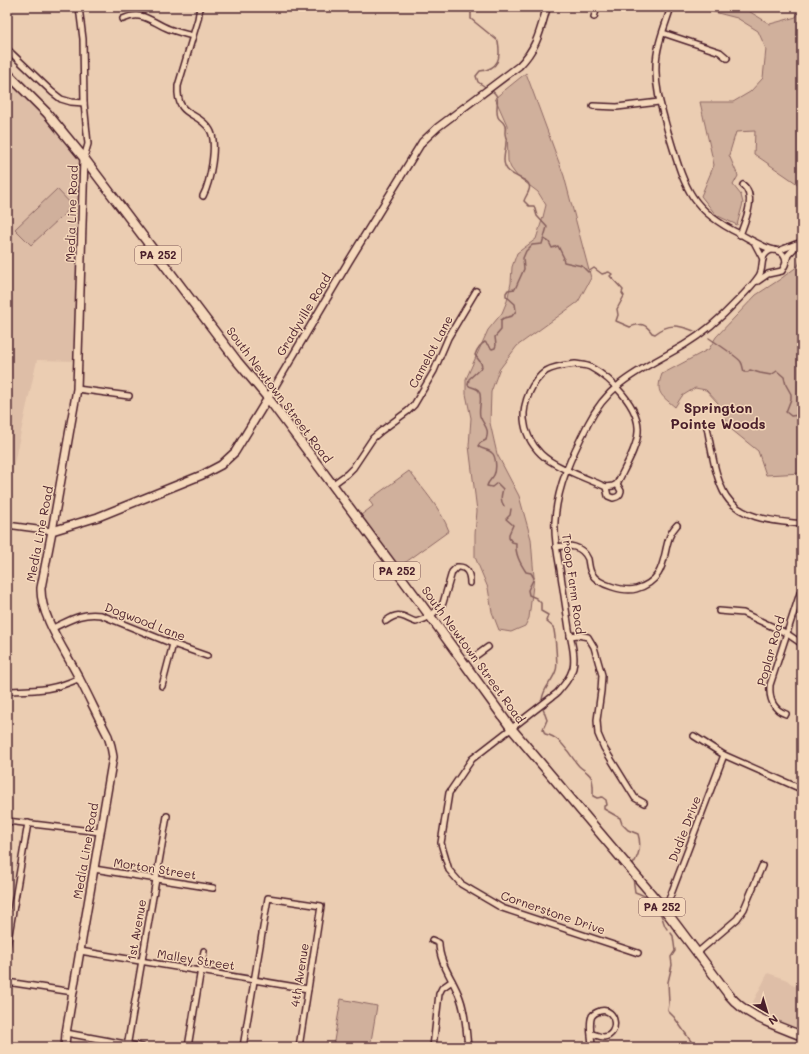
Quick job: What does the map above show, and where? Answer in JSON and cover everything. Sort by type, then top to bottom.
[{"type":"main road","name":"PA 252","points":[[7,73],[47,113],[84,158]]},
{"type":"main road","name":"Media Line Road","points":[[64,1047],[111,769],[112,751],[108,736],[80,678],[53,628],[43,606],[41,597],[41,588],[77,389],[84,158]]},
{"type":"main road","name":"South Newtown Street Road","points":[[84,158],[237,361],[268,398],[511,728],[665,910],[729,995],[743,1008],[759,1018],[802,1036]]},
{"type":"main road","name":"Gradyville Road","points":[[52,531],[98,517],[202,475],[221,465],[235,452],[268,398]]},
{"type":"street","name":"Media Line Road","points":[[79,7],[83,39],[84,103],[88,144],[84,158]]},
{"type":"street","points":[[200,7],[177,94],[180,103],[188,114],[206,125],[213,137],[214,147],[212,161],[207,189],[203,196]]},
{"type":"street","name":"Gradyville Road","points":[[268,398],[341,274],[422,142],[438,127],[519,66],[532,51],[547,7]]},
{"type":"street","points":[[594,17],[597,7]]},
{"type":"street","points":[[671,7],[663,33],[656,65],[656,85],[659,102],[687,188],[698,205],[720,224],[776,250],[784,255],[786,261]]},
{"type":"street","points":[[122,19],[130,16],[141,16],[168,28],[193,36]]},
{"type":"street","points":[[663,33],[720,52],[727,58]]},
{"type":"street","points":[[7,49],[61,99],[84,103]]},
{"type":"street","points":[[593,106],[617,107],[659,102]]},
{"type":"street","points":[[740,234],[749,202],[748,190],[743,185]]},
{"type":"street","points":[[754,241],[760,251],[766,270],[773,273],[782,271],[786,266],[786,261],[790,253],[802,241]]},
{"type":"street","name":"Troop Farm Road","points":[[511,728],[557,693],[567,682],[573,668],[574,653],[556,548],[556,507],[558,493],[566,469],[592,416],[616,386],[643,368],[678,348],[722,318],[753,284],[761,272],[766,253],[788,248],[802,241]]},
{"type":"street","name":"Troop Farm Road","points":[[753,284],[773,273]]},
{"type":"street","name":"Camelot Lane","points":[[332,485],[350,472],[373,438],[414,405],[434,371],[448,338],[476,291]]},
{"type":"street","points":[[575,364],[589,366],[616,386],[632,408],[637,419],[638,432],[636,444],[617,484],[606,487],[566,469],[554,464],[542,455],[532,444],[527,433],[524,420],[525,405],[536,379],[547,371],[561,366],[575,364]]},
{"type":"street","points":[[77,389],[129,396]]},
{"type":"street","points":[[707,427],[719,482],[726,497],[733,504],[752,515],[802,524]]},
{"type":"street","points":[[606,487],[608,496],[617,498],[621,491],[617,484]]},
{"type":"street","name":"Gradyville Road","points":[[7,525],[52,531]]},
{"type":"street","points":[[556,548],[564,546],[578,548],[587,558],[592,574],[601,582],[624,590],[636,589],[646,585],[662,569],[671,531],[677,525]]},
{"type":"street","points":[[386,621],[394,615],[416,622],[430,616],[440,608],[443,603],[452,572],[457,567],[461,566],[468,572],[470,576],[470,583]]},
{"type":"street","name":"Poplar Road","points":[[786,714],[780,712],[772,702],[769,694],[770,685],[802,587]]},
{"type":"street","points":[[719,611],[743,613],[786,633],[802,644]]},
{"type":"street","name":"Dogwood Lane","points":[[53,628],[81,615],[96,614],[207,656]]},
{"type":"street","points":[[570,636],[578,635],[588,637],[594,647],[602,675],[597,720],[598,734],[604,748],[635,798],[644,803]]},
{"type":"street","points":[[162,686],[173,644]]},
{"type":"street","points":[[477,655],[488,647]]},
{"type":"street","points":[[7,691],[48,689],[58,687],[80,678]]},
{"type":"street","name":"Cornerstone Drive","points":[[511,728],[472,759],[449,793],[441,843],[449,870],[461,884],[502,908],[638,953]]},
{"type":"street","points":[[694,736],[724,755],[799,788],[802,792]]},
{"type":"street","name":"Dudie Drive","points":[[665,910],[724,755]]},
{"type":"street","name":"1st Avenue","points":[[127,1046],[167,816]]},
{"type":"street","points":[[7,820],[100,832]]},
{"type":"street","points":[[7,946],[28,823]]},
{"type":"street","points":[[697,953],[737,919],[744,909],[762,866]]},
{"type":"street","name":"Morton Street","points":[[94,869],[212,888]]},
{"type":"street","name":"4th Avenue","points":[[254,980],[268,898],[321,906],[298,1047]]},
{"type":"street","points":[[432,940],[439,942],[442,961],[460,998],[466,1022],[468,1047]]},
{"type":"street","name":"Malley Street","points":[[80,951],[308,989]]},
{"type":"street","points":[[188,1047],[204,951]]},
{"type":"street","points":[[243,1047],[254,980]]},
{"type":"street","points":[[433,1047],[439,994],[442,988],[452,981]]},
{"type":"street","points":[[7,982],[73,992]]},
{"type":"street","points":[[592,1034],[606,1036],[613,1030],[615,1020],[609,1012],[603,1010],[592,1016],[590,1023],[592,1047]]},
{"type":"street","points":[[66,1033],[127,1046],[142,1047]]},
{"type":"shaded area","points":[[707,7],[742,7],[770,24],[796,17],[802,7],[802,187],[754,154],[755,131],[736,132],[729,155],[738,176],[733,185],[741,195],[743,203],[737,225],[716,215],[701,196],[714,165],[700,102],[733,102],[750,92],[763,78],[766,49],[758,31],[737,18],[706,10]]},
{"type":"shaded area","points":[[7,73],[84,158],[78,361],[37,360],[12,472],[7,471]]},
{"type":"shaded area","points":[[526,73],[564,176],[591,278],[578,302],[517,346],[499,370],[491,392],[490,423],[497,454],[519,496],[531,539],[534,577],[529,618],[525,626],[511,632],[499,630],[492,612],[488,588],[475,557],[477,511],[469,446],[471,418],[466,394],[466,379],[488,330],[502,313],[507,301],[511,283],[512,267],[517,253],[536,239],[546,205],[538,192],[517,176],[511,168],[508,161],[507,125],[495,98]]},
{"type":"shaded area","points":[[57,189],[73,206],[31,245],[15,229]]},
{"type":"shaded area","points":[[802,256],[802,387],[799,391],[802,400],[802,473],[766,475],[758,451],[732,430],[718,403],[706,390],[695,388],[682,396],[675,407],[663,396],[659,390],[659,385],[662,374],[709,349],[716,337],[756,295],[798,266]]},
{"type":"shaded area","points":[[409,471],[437,507],[449,531],[399,567],[361,515],[373,506],[369,500]]},
{"type":"shaded area","points":[[768,973],[787,980],[794,986],[802,987],[802,1030],[759,1013],[753,1007],[752,1004]]},
{"type":"shaded area","points":[[341,999],[377,1006],[370,1047],[333,1047]]},
{"type":"waterway","points":[[471,7],[471,19],[498,41],[499,57],[497,62],[491,68],[480,71],[476,76],[478,82],[487,88]]},
{"type":"waterway","points":[[490,90],[496,95],[498,117],[505,126],[505,166],[513,175],[527,182],[529,190],[524,201],[529,206],[534,206],[537,216],[547,227],[542,244],[532,245],[526,251],[523,258],[524,269],[515,289],[508,290],[506,293],[506,296],[515,304],[516,311],[512,316],[501,320],[501,330],[495,337],[495,348],[492,349],[485,342],[478,347],[475,355],[482,367],[469,379],[468,385],[479,391],[481,397],[480,416],[487,430],[486,440],[478,446],[491,452],[495,460],[495,473],[487,486],[492,487],[497,483],[503,489],[501,498],[504,506]]},
{"type":"waterway","points":[[544,239],[549,242],[552,248],[558,246],[564,258],[564,262],[582,266],[588,272],[594,268],[602,274],[609,272],[612,274],[610,276],[623,290],[622,293],[624,296],[617,309],[618,315],[616,321],[630,327],[642,325],[647,327],[652,333],[655,334],[660,330],[674,326],[683,327],[694,331]]},
{"type":"waterway","points":[[709,338],[739,360],[742,364],[744,372],[748,372],[750,370],[771,375],[777,371],[784,377],[791,394],[791,399],[786,412],[791,416],[802,413]]},
{"type":"waterway","points":[[511,509],[510,515],[506,519],[513,525],[509,538],[512,542],[516,543],[517,555],[524,569],[526,572],[531,573],[534,578],[528,590],[529,595],[536,598],[541,603],[541,611],[548,615],[546,621],[553,627],[555,634],[557,667],[553,678],[544,692],[542,700]]},
{"type":"waterway","points":[[542,706],[547,720],[543,729],[545,734],[561,743],[579,766],[590,775],[593,782],[593,796],[597,798],[602,797],[606,800],[607,805],[604,806],[604,809],[620,818],[622,824],[628,830],[638,834],[640,843],[639,851],[632,866]]},
{"type":"waterway","points":[[633,878],[635,892],[647,898],[654,904],[659,911],[667,929]]},
{"type":"waterway","points":[[671,933],[673,936],[675,951],[671,957],[672,965],[668,982],[668,1011],[674,1017],[695,1047]]},
{"type":"district","name":"Springton Pointe Woods","points":[[718,416]]}]
